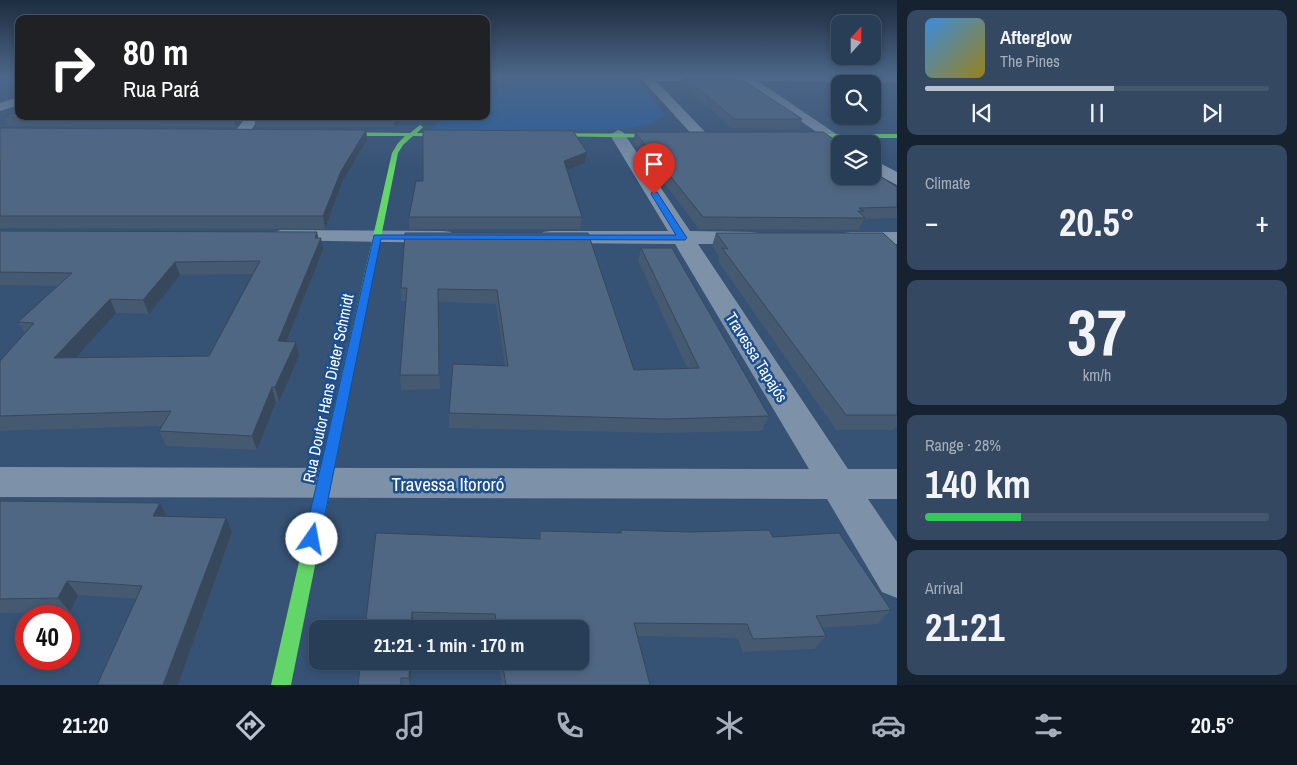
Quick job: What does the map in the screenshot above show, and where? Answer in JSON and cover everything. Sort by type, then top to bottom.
[{"type":"street","points":[[676,107],[706,136]]},
{"type":"street","points":[[789,107],[831,135]]},
{"type":"street","points":[[241,134],[251,120]]},
{"type":"street","name":"Rua Doutor Hans Dieter Schmidt","points":[[281,685],[395,153],[408,135],[429,121]]},
{"type":"street","points":[[320,134],[468,135]]},
{"type":"street","points":[[528,135],[706,136]]},
{"type":"street","name":"Travessa Tapajós","points":[[618,135],[897,578]]},
{"type":"street","points":[[776,136],[831,140]]},
{"type":"street","points":[[881,137],[897,136]]},
{"type":"street","points":[[881,170],[897,180]]},
{"type":"street","points":[[258,236],[466,237]]},
{"type":"street","points":[[535,237],[770,238]]},
{"type":"street","points":[[829,238],[897,238]]},
{"type":"street","name":"Travessa Itororó","points":[[0,482],[897,484]]},
{"type":"shaded area","points":[[490,107],[659,107],[666,116],[646,125],[625,129],[429,130],[443,120],[490,120]]},
{"type":"building","points":[[720,107],[784,107],[802,119],[734,119]]},
{"type":"building","points":[[15,113],[15,117],[4,117]]},
{"type":"building","points":[[0,128],[366,130],[341,171],[323,216],[0,216]]},
{"type":"building","points":[[423,130],[573,131],[587,152],[564,161],[582,217],[409,217],[416,181],[423,181]]},
{"type":"building","points":[[635,132],[823,132],[831,137],[831,185],[881,185],[881,177],[897,187],[897,207],[859,208],[864,211],[858,211],[865,218],[703,217]]},
{"type":"building","points":[[0,231],[317,232],[315,238],[321,238],[278,341],[296,342],[275,387],[272,387],[252,436],[159,431],[171,411],[0,416],[0,361],[34,323],[18,322],[72,273],[0,272]],"holes":[[[260,261],[209,356],[54,358],[110,299],[143,300],[175,262]]]},
{"type":"building","points":[[405,233],[588,233],[634,370],[699,368],[641,248],[672,248],[769,416],[666,419],[449,413],[453,364],[508,366],[497,290],[438,289],[439,375],[400,375],[407,288],[401,288]]},
{"type":"building","points":[[716,233],[883,233],[897,246],[897,415],[846,415],[722,248],[728,249]]},
{"type":"building","points":[[0,501],[160,503],[153,516],[226,518],[163,685],[97,685],[142,586],[67,581],[58,598],[0,599]]},
{"type":"building","points":[[621,530],[690,532],[769,530],[773,537],[839,533],[891,610],[816,616],[826,636],[753,639],[747,624],[634,623],[650,685],[506,685],[504,670],[589,670],[589,620],[496,620],[495,614],[412,612],[412,620],[366,620],[376,533],[540,539],[540,531],[621,533]]},
{"type":"building","points":[[360,670],[409,670],[409,678],[401,678],[401,685],[358,685]]},
{"type":"traffic: fast","points":[[281,685],[395,153],[400,144],[420,127]]},
{"type":"traffic: fast","points":[[329,134],[461,135]]},
{"type":"traffic: fast","points":[[539,135],[671,136]]},
{"type":"traffic: fast","points":[[791,136],[897,136]]},
{"type":"route","points":[[312,539],[377,237],[682,238],[654,194]]}]
